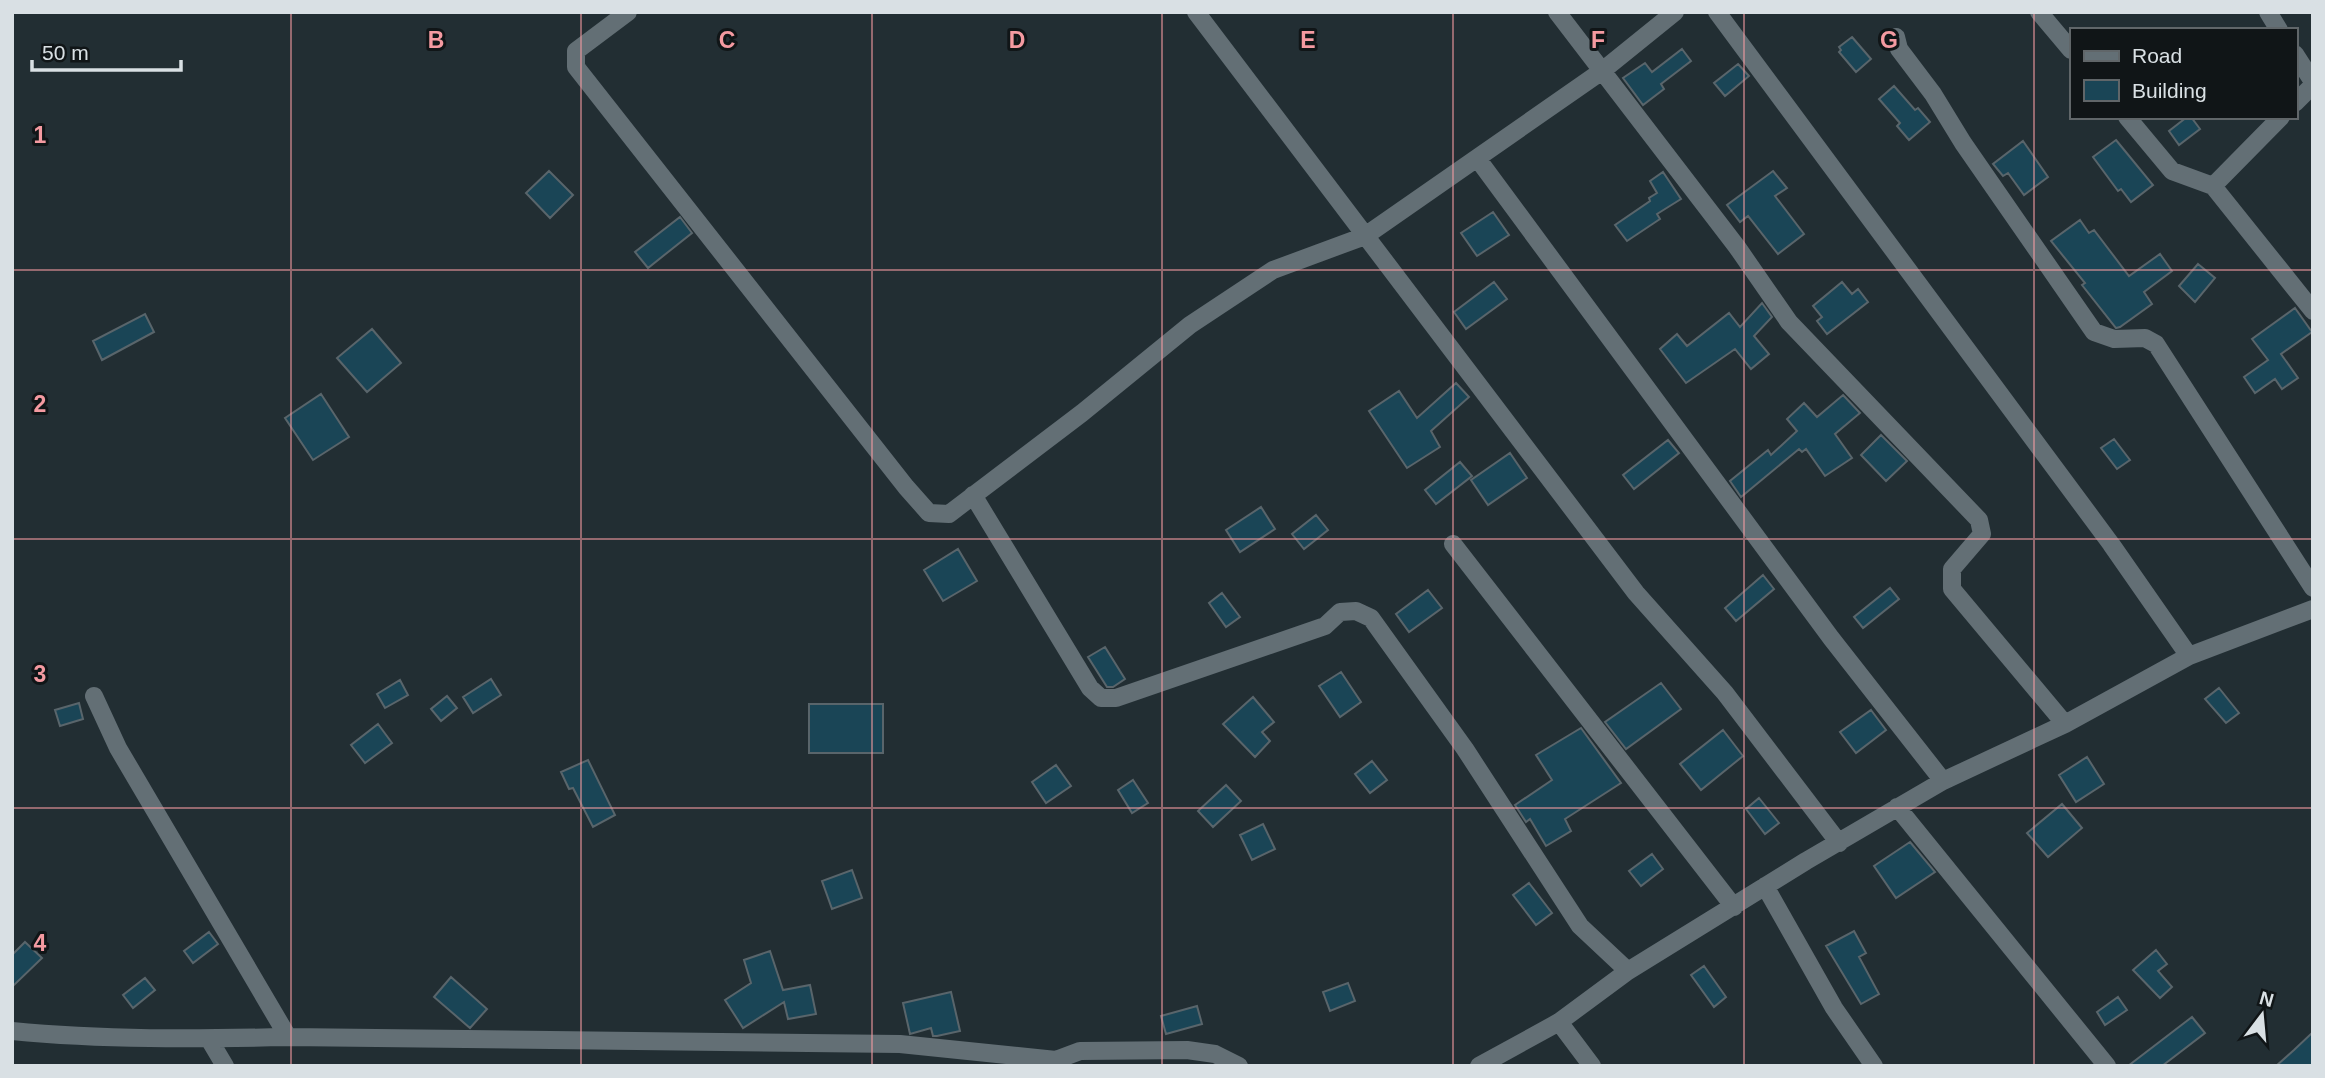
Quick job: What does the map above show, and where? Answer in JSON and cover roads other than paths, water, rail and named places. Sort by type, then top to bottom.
[{"type":"street","points":[[628,12],[576,51],[576,67],[906,487],[929,513],[949,514],[1082,413],[1190,325],[1273,270],[1365,236],[1601,71],[1675,12]]},
{"type":"street","points":[[1196,12],[1636,593],[1726,692],[1839,843]]},
{"type":"street","points":[[1557,12],[1737,247],[1789,322],[1979,520],[1982,534],[1952,569],[1952,589],[2065,724]]},
{"type":"street","points":[[1717,12],[2111,544],[2189,656]]},
{"type":"street","points":[[2039,12],[2070,49]]},
{"type":"street","points":[[2268,12],[2278,28]]},
{"type":"street","points":[[1896,37],[1899,49],[1933,94],[1963,143],[2094,332],[2114,339],[2145,338],[2156,344],[2313,588]]},
{"type":"street","points":[[2297,57],[2313,83],[2297,101]]},
{"type":"street","points":[[2129,119],[2172,171],[2213,186],[2313,311]]},
{"type":"street","points":[[2213,186],[2279,119]]},
{"type":"street","points":[[1477,158],[1831,638],[1943,781]]},
{"type":"street","points":[[974,495],[1090,688],[1101,698],[1116,698],[1325,626],[1340,612],[1356,611],[1371,618],[1465,749],[1580,926],[1628,971]]},
{"type":"street","points":[[1453,544],[1734,907]]},
{"type":"street","points":[[1479,1066],[1559,1021],[1628,971],[1765,886],[1943,781],[2065,724],[2189,656],[2313,609]]},
{"type":"street","points":[[94,696],[118,748],[288,1037]]},
{"type":"street","points":[[1897,807],[2107,1066]]},
{"type":"street","points":[[1765,886],[1834,1008],[1874,1066]]},
{"type":"street","points":[[1559,1021],[1592,1066]]},
{"type":"street","points":[[12,1031],[55,1035],[209,1039],[288,1037],[900,1044],[1056,1060],[1080,1051],[1149,1049],[1219,1060],[1239,1066]]},
{"type":"street","points":[[209,1039],[225,1066]]}]
